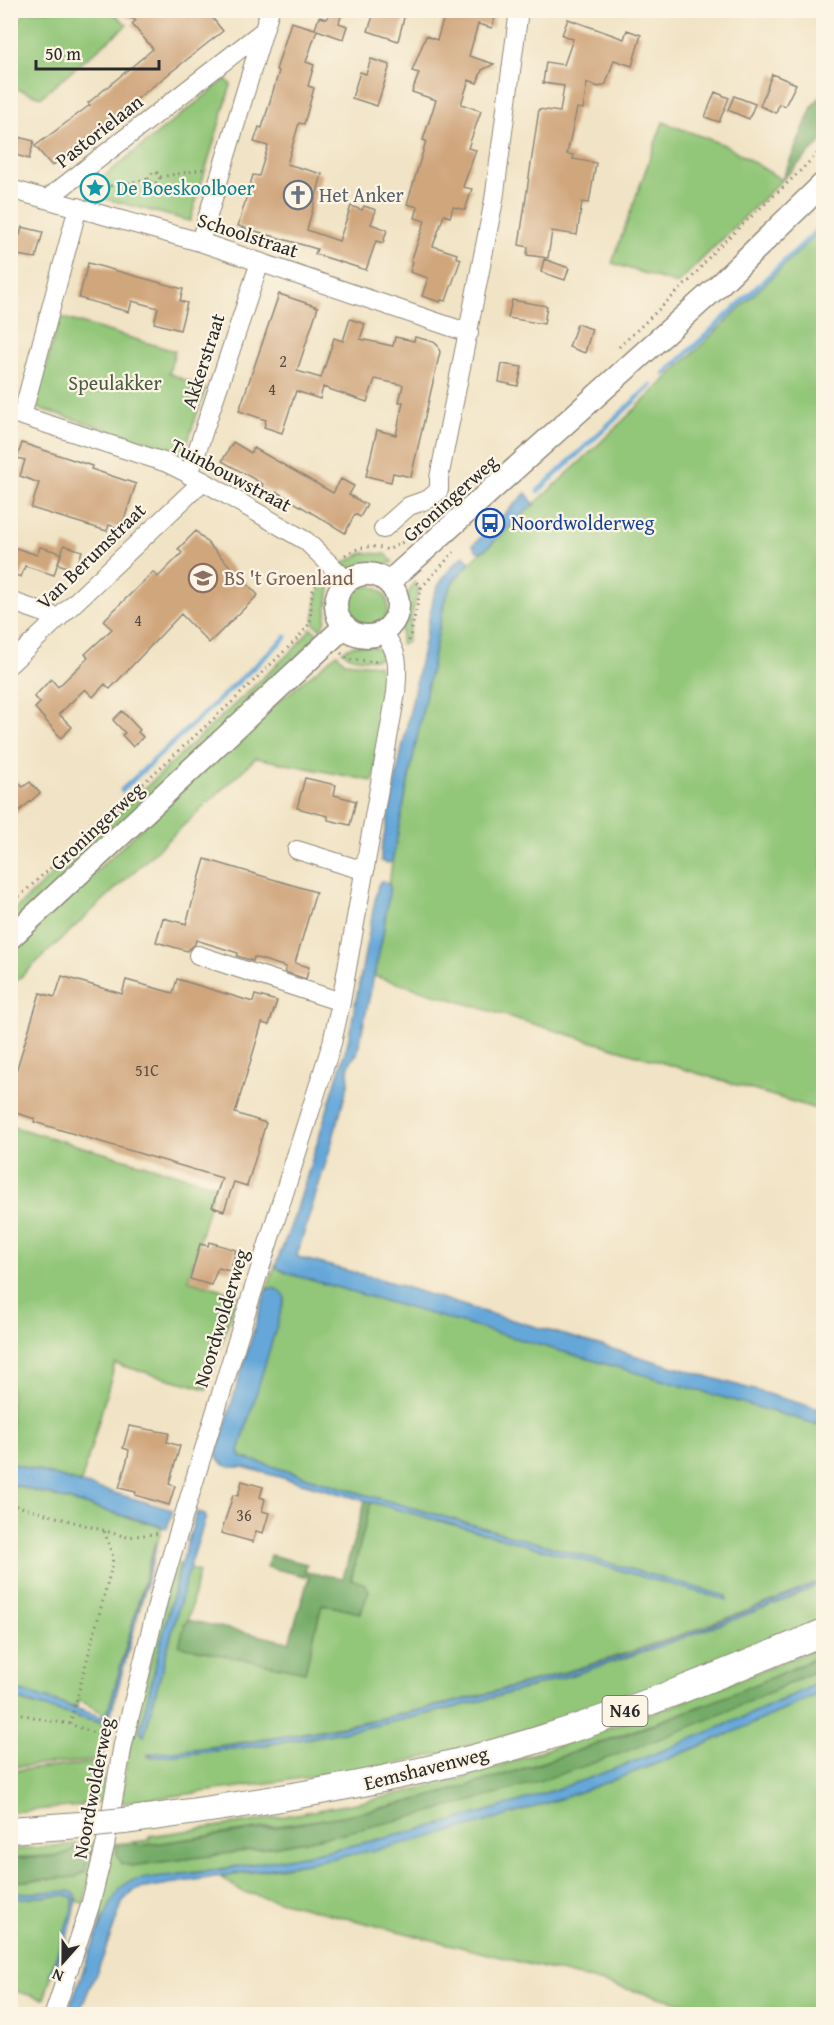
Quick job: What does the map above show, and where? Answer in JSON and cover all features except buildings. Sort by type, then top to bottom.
[{"type":"highway","name":"Eemshavenweg","points":[[10,1830],[124,1821],[242,1805],[333,1790],[420,1771],[522,1744],[645,1704],[824,1632]]},
{"type":"highway","name":"N46","points":[[10,1835],[38,1829]]},
{"type":"main road","name":"Groningerweg","points":[[397,575],[716,288],[824,183]]},
{"type":"main road","points":[[397,575],[395,592],[398,603],[397,614],[392,624],[383,632],[370,636],[356,634],[345,626],[337,611],[336,603],[347,581],[355,576],[397,575]]},
{"type":"main road","name":"Groningerweg","points":[[10,938],[345,626]]},
{"type":"street","points":[[200,242],[270,10]]},
{"type":"street","points":[[383,529],[410,506],[429,499],[439,490],[494,200],[519,10]]},
{"type":"street","name":"Pastorielaan","points":[[47,199],[263,31]]},
{"type":"street","name":"Schoolstraat","points":[[10,189],[200,242],[469,333]]},
{"type":"street","points":[[16,414],[85,209]]},
{"type":"street","name":"Akkerstraat","points":[[196,478],[260,262]]},
{"type":"street","name":"Tuinbouwstraat","points":[[16,414],[167,463],[306,541],[347,581]]},
{"type":"street","name":"Van Berumstraat","points":[[10,664],[59,618],[196,478]]},
{"type":"street","points":[[10,601],[59,618]]},
{"type":"street","name":"Noordwolderweg","points":[[54,2014],[90,1906],[105,1846],[123,1743],[160,1593],[332,1043],[396,693],[398,663],[395,652],[383,632]]},
{"type":"street","points":[[297,850],[365,871]]},
{"type":"street","points":[[198,955],[341,1002]]},
{"type":"path","points":[[615,351],[690,280],[715,250],[824,147]]},
{"type":"path","points":[[85,209],[100,188],[148,179],[153,172],[160,177],[206,168],[221,171]]},
{"type":"path","points":[[148,179],[154,184],[159,181],[160,177]]},
{"type":"path","name":"Groningerweg","points":[[10,905],[232,702],[300,636],[310,623],[312,592],[329,564],[353,550],[370,546],[388,550],[405,541]]},
{"type":"path","points":[[380,663],[408,644],[421,588],[458,547]]},
{"type":"path","points":[[388,550],[397,575],[421,588]]},
{"type":"path","points":[[10,1504],[127,1537],[153,1532],[177,1537]]},
{"type":"path","points":[[71,1722],[112,1566],[112,1557],[104,1530]]},
{"type":"path","points":[[10,1711],[45,1720],[71,1722],[123,1743]]},
{"type":"green space","points":[[24,11],[111,11],[127,25],[41,97],[11,87],[11,45]]},
{"type":"green space","points":[[226,79],[231,85],[190,221],[102,198],[98,181]]},
{"type":"green space","points":[[823,94],[823,140],[782,180],[813,105]]},
{"type":"green space","points":[[663,122],[727,146],[782,180],[677,284],[612,263]]},
{"type":"green space","points":[[823,228],[823,1111],[374,976],[383,934],[392,862],[445,599],[454,580]]},
{"type":"green space","name":"Speulakker","points":[[60,317],[175,351],[169,373],[205,389],[184,453],[34,407]]},
{"type":"green space","points":[[363,553],[386,554],[393,562],[366,569],[339,565]]},
{"type":"green space","points":[[325,577],[330,589],[325,622],[321,629],[314,624],[314,617],[318,594]]},
{"type":"green space","points":[[414,582],[419,589],[407,642],[401,644],[403,612]]},
{"type":"green space","points":[[367,586],[382,592],[388,607],[382,622],[367,628],[352,622],[346,607],[352,592]]},
{"type":"green space","points":[[311,628],[318,634],[278,679],[11,928],[11,913],[297,646]]},
{"type":"green space","points":[[355,645],[376,648],[386,656],[363,659],[342,651]]},
{"type":"green space","points":[[337,654],[345,662],[378,665],[390,690],[373,781],[256,758],[11,986],[11,950],[274,705]]},
{"type":"green space","points":[[10,1126],[215,1185],[188,1280],[237,1294],[207,1389],[115,1364],[81,1483],[11,1463]]},
{"type":"green space","points":[[276,1264],[280,1270],[290,1274],[823,1426],[823,1580],[671,1638],[478,1696],[347,1725],[281,1737],[148,1754],[150,1757],[278,1743],[342,1732],[468,1704],[531,1687],[654,1648],[823,1583],[823,1619],[665,1684],[557,1721],[447,1752],[374,1768],[121,1803],[128,1753],[174,1563],[180,1564],[140,1732],[144,1736],[189,1569],[199,1572],[188,1620],[184,1623],[305,1672],[322,1604],[361,1613],[369,1590],[365,1584],[351,1580],[371,1502],[727,1600],[726,1596],[370,1496],[241,1457],[239,1451],[272,1288],[266,1290]]},
{"type":"green space","points":[[10,1484],[162,1527],[157,1545],[154,1545],[107,1715],[79,1700],[76,1708],[11,1688]]},
{"type":"green space","points":[[365,1501],[371,1502],[351,1579],[365,1584],[369,1591],[360,1613],[322,1604],[305,1672],[179,1646],[185,1623],[188,1620],[289,1642],[309,1577],[267,1567],[270,1555],[307,1564],[305,1572],[343,1578]]},
{"type":"green space","points":[[823,1646],[823,1655],[727,1697],[568,1754],[469,1786],[338,1817],[139,1846],[134,1842],[149,1840],[149,1836],[257,1821],[367,1801],[469,1776],[672,1706]]},
{"type":"green space","points":[[823,1655],[823,1667],[698,1723],[570,1771],[439,1810],[372,1827],[240,1852],[131,1866],[122,1864],[117,1855],[117,1844],[134,1842],[139,1846],[308,1822],[375,1809],[456,1789],[645,1728],[753,1686]]},
{"type":"green space","points":[[823,1667],[823,1681],[766,1707],[650,1756],[532,1799],[411,1833],[349,1847],[240,1866],[130,1881],[99,1932],[104,1879],[113,1844],[117,1844],[117,1855],[131,1866],[262,1849],[439,1810],[635,1748],[761,1696]]},
{"type":"green space","points":[[823,1692],[823,2014],[726,2014],[243,1892],[220,1877],[316,1861],[466,1828],[621,1777]]},
{"type":"green space","points":[[10,1698],[110,1726],[102,1756],[91,1761],[11,1767]]},
{"type":"green space","points":[[102,1760],[104,1801],[83,1803],[81,1806],[11,1812],[10,1771],[96,1763]]},
{"type":"green space","points":[[97,1842],[84,1904],[77,1901],[75,1894],[43,1892],[11,1894],[11,1882],[75,1877],[85,1873],[72,1851],[63,1855],[11,1858],[11,1850]]},
{"type":"green space","points":[[90,1846],[85,1872],[75,1877],[11,1882],[11,1858],[55,1856],[70,1852],[74,1848]]},
{"type":"green space","points":[[67,1895],[73,1898],[73,1906],[44,1999],[11,1990],[10,1899]]},
{"type":"water","points":[[526,493],[534,504],[486,549],[478,552],[473,545]]},
{"type":"water","points":[[464,555],[470,563],[454,580],[445,599],[392,862],[388,863],[381,861],[381,851],[434,595],[447,573]]},
{"type":"water","points":[[381,881],[390,886],[383,934],[357,1054],[349,1066],[349,1081],[297,1255],[300,1258],[383,1280],[481,1311],[823,1410],[823,1426],[290,1274],[277,1268],[276,1264],[296,1212],[348,1042],[378,885]]},
{"type":"water","points":[[272,1288],[281,1291],[285,1298],[239,1451],[241,1457],[370,1496],[726,1596],[727,1600],[243,1467],[230,1467],[224,1464],[216,1455],[266,1290]]},
{"type":"water","points":[[10,1463],[173,1510],[167,1528],[11,1484]]},
{"type":"water","points":[[197,1512],[205,1514],[206,1517],[189,1569],[144,1736],[140,1732],[153,1677],[173,1594]]},
{"type":"water","points":[[156,1543],[109,1721],[93,1721],[11,1698],[11,1688],[100,1716],[107,1715]]},
{"type":"water","points":[[823,1580],[823,1583],[781,1601],[654,1648],[531,1687],[468,1704],[342,1732],[278,1743],[147,1756],[160,1752],[209,1748],[323,1731],[538,1681],[711,1625]]},
{"type":"water","points":[[823,1681],[823,1692],[723,1736],[621,1777],[516,1813],[376,1850],[134,1890],[123,1901],[102,1960],[78,2014],[67,2014],[101,1924],[118,1892],[126,1883],[153,1877],[211,1871],[361,1844],[496,1808],[563,1787],[694,1738]]},
{"type":"water","points":[[69,1891],[74,1893],[76,1903],[63,1949],[52,1975],[50,1974],[73,1906],[73,1898],[67,1895],[11,1899],[11,1894]]},
{"type":"waterway","points":[[665,374],[824,224]]},
{"type":"waterway","points":[[538,491],[651,385]]},
{"type":"waterway","points":[[122,790],[286,637]]},
{"type":"place","name":"De Boeskoolboer","points":[[95,188]]},
{"type":"place","name":"Het Anker","points":[[298,195]]},
{"type":"place","name":"Noordwolderweg","points":[[490,523]]},
{"type":"place","name":"BS 't Groenland","points":[[203,578]]}]
